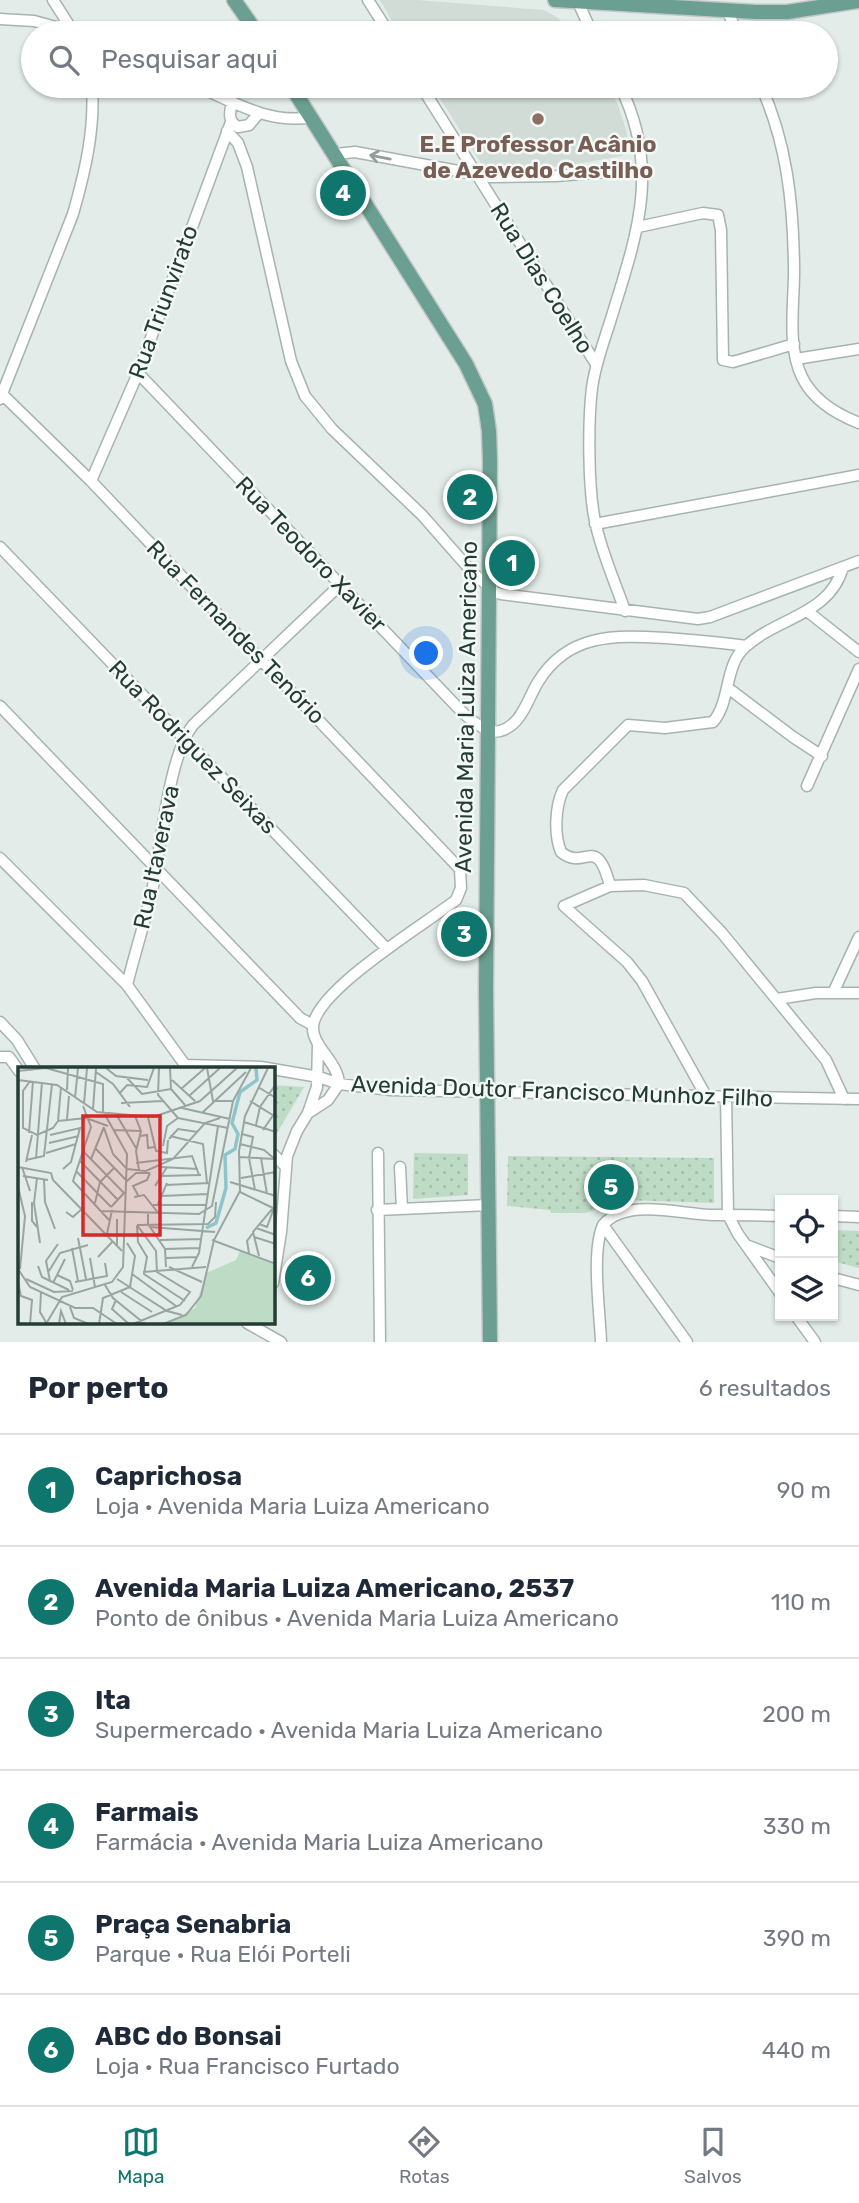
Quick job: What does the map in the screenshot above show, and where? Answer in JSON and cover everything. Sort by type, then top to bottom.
[{"type":"main road","points":[[234,0],[249,21]]},
{"type":"main road","points":[[555,0],[728,12],[787,12],[859,1]]},
{"type":"main road","name":"Avenida Maria Luiza Americano","points":[[299,98],[466,364],[485,404],[490,451],[491,587],[486,1092],[490,1342]]},
{"type":"street","points":[[53,0],[67,21]]},
{"type":"street","points":[[368,0],[381,21]]},
{"type":"street","points":[[578,1],[587,21]]},
{"type":"street","points":[[728,12],[732,21]]},
{"type":"street","points":[[0,19],[34,21]]},
{"type":"street","points":[[1,397],[73,214],[92,126],[92,98]]},
{"type":"street","points":[[225,98],[259,113],[284,119],[312,117]]},
{"type":"street","name":"Rua Dias Coelho","points":[[428,98],[596,364]]},
{"type":"street","points":[[625,98],[639,140],[641,203],[638,227],[596,364],[590,425],[595,524],[625,611]]},
{"type":"street","points":[[766,98],[775,119],[791,190],[794,344],[800,375],[811,393],[823,404],[859,423]]},
{"type":"street","name":"Rua Triunvirato","points":[[91,481],[138,373],[229,126],[232,101]]},
{"type":"street","points":[[229,126],[245,127],[253,123],[259,113]]},
{"type":"street","points":[[229,126],[247,167],[291,361],[305,396],[348,446],[422,515],[473,573],[495,592],[514,597],[625,611],[704,618],[854,565]]},
{"type":"street","points":[[336,155],[355,152],[477,176],[529,177],[642,169]]},
{"type":"street","points":[[638,227],[703,213],[718,215],[721,230],[723,360],[733,362],[794,344]]},
{"type":"street","points":[[796,359],[859,349]]},
{"type":"street","name":"Rua Teodoro Xavier","points":[[138,373],[463,712],[489,730]]},
{"type":"street","name":"Rua Fernandes Tenório","points":[[1,397],[91,481],[456,863],[462,877],[456,900],[386,948]]},
{"type":"street","points":[[595,524],[859,475]]},
{"type":"street","name":"Rua Rodriguez Seixas","points":[[0,547],[386,948]]},
{"type":"street","points":[[610,886],[605,865],[599,858],[568,857],[561,852],[557,825],[563,790],[628,725],[665,728],[713,722],[722,707],[735,661],[746,646],[760,635],[807,611],[829,596],[854,565]]},
{"type":"street","name":"Rua Itaverava","points":[[127,985],[184,738],[193,725],[261,658],[341,584]]},
{"type":"street","points":[[807,611],[859,652]]},
{"type":"street","points":[[489,730],[497,731],[509,726],[527,705],[549,665],[572,648],[590,641],[636,635],[746,646]]},
{"type":"street","points":[[807,786],[858,675]]},
{"type":"street","points":[[728,688],[822,756]]},
{"type":"street","points":[[0,706],[300,1018],[313,1025]]},
{"type":"street","points":[[0,858],[127,985],[186,1067]]},
{"type":"street","points":[[706,1096],[642,981],[627,962],[564,906],[610,886],[657,886],[684,892],[715,925],[826,1059],[844,1099]]},
{"type":"street","points":[[833,993],[859,937]]},
{"type":"street","points":[[275,1271],[286,1167],[292,1141],[308,1113],[319,1077],[318,1043],[313,1025],[319,1011],[353,975],[386,948]]},
{"type":"street","points":[[777,999],[807,994],[859,993]]},
{"type":"street","points":[[2,1028],[33,1067]]},
{"type":"street","points":[[308,1113],[328,1100],[339,1084],[333,1063],[318,1043]]},
{"type":"street","points":[[0,1057],[9,1057],[18,1070]]},
{"type":"street","name":"Avenida Doutor Francisco Munhoz Filho","points":[[186,1067],[261,1067]]},
{"type":"street","name":"Avenida Doutor Francisco Munhoz Filho","points":[[275,1069],[319,1077],[339,1084],[391,1090],[859,1099]]},
{"type":"street","points":[[726,1096],[728,1215],[775,1286]]},
{"type":"street","points":[[377,1153],[380,1342]]},
{"type":"street","points":[[275,1156],[286,1167]]},
{"type":"street","points":[[400,1167],[402,1209]]},
{"type":"street","points":[[377,1210],[489,1205]]},
{"type":"street","points":[[601,1342],[598,1262],[600,1232],[603,1225],[615,1216],[639,1210],[775,1216]]},
{"type":"street","points":[[838,1216],[859,1217]]},
{"type":"street","points":[[603,1225],[687,1342]]},
{"type":"street","points":[[746,1245],[775,1256]]},
{"type":"street","points":[[838,1279],[859,1285]]},
{"type":"street","points":[[800,1321],[815,1342]]},
{"type":"street","points":[[262,1327],[281,1342]]},
{"type":"shaded area","points":[[380,0],[417,0],[544,10],[561,21],[392,21]]},
{"type":"shaded area","name":"E.E Professor Acânio de Azevedo Castilho","points":[[440,98],[614,98],[627,133],[626,152],[622,156],[577,164],[507,171],[481,163]]},
{"type":"green space","points":[[275,1085],[304,1087],[275,1136]]},
{"type":"green space","points":[[414,1153],[468,1154],[468,1195],[413,1199]]},
{"type":"green space","points":[[508,1156],[714,1158],[714,1203],[625,1200],[585,1213],[551,1213],[550,1210],[507,1206]]},
{"type":"green space","points":[[838,1230],[859,1231],[859,1268],[838,1262]]},
{"type":"place","name":"E.E Professor Acânio de Azevedo Castilho","points":[[538,119]]},
{"type":"place","name":"Farmais","points":[[343,193]]},
{"type":"place","name":"Avenida Maria Luiza Americano, 2537","points":[[470,497]]},
{"type":"place","name":"Caprichosa","points":[[512,563]]},
{"type":"place","name":"Ita","points":[[464,934]]},
{"type":"place","name":"Praça Senabria","points":[[611,1187]]},
{"type":"place","name":"ABC do Bonsai","points":[[308,1278]]}]
